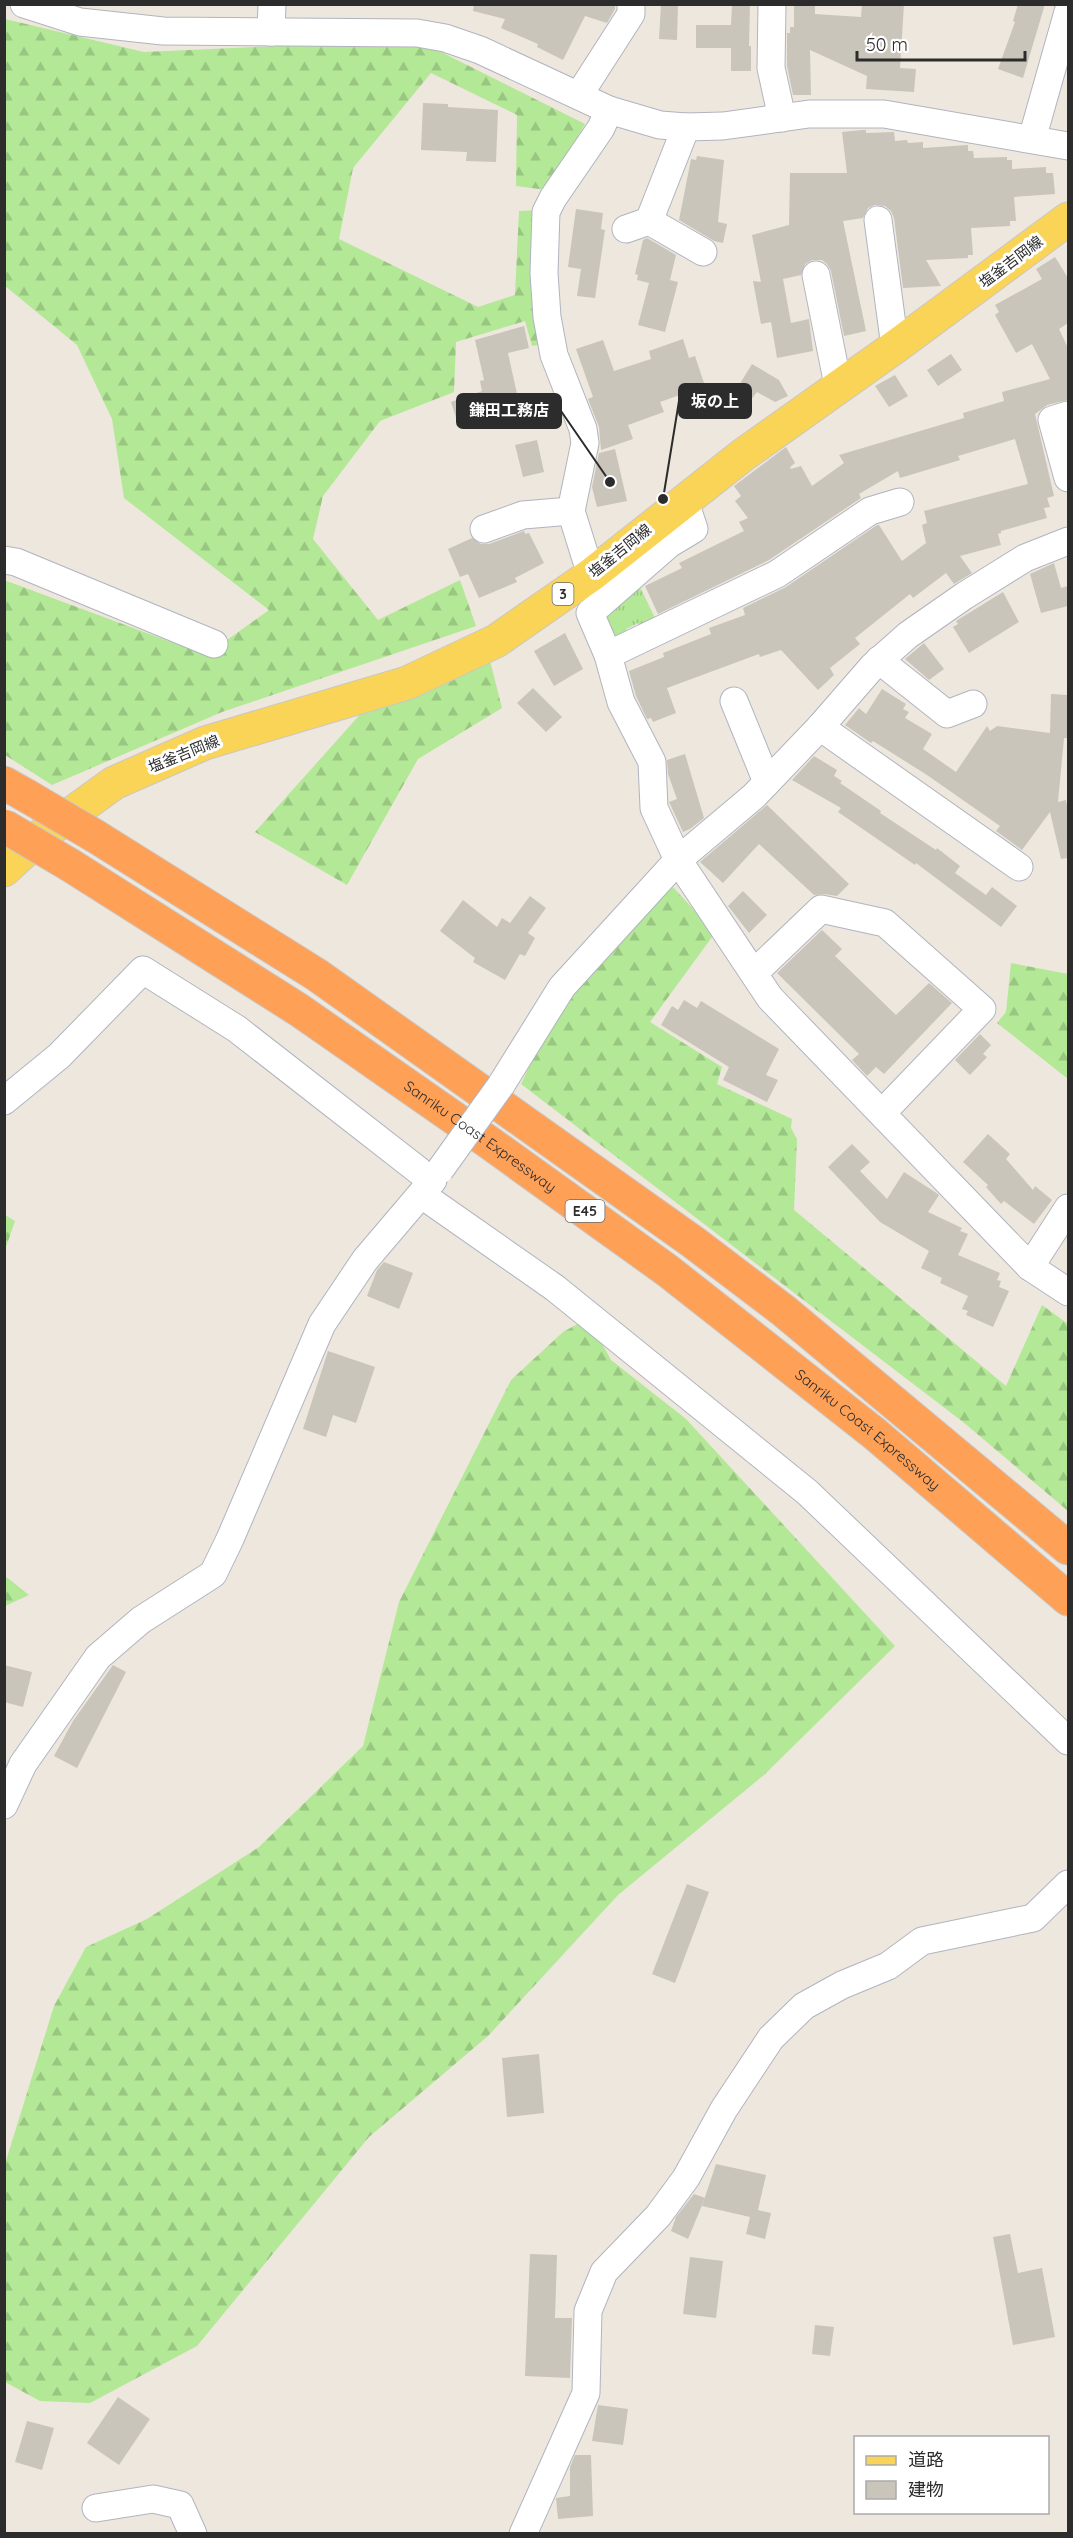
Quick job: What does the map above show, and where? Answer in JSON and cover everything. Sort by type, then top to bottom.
[{"type":"highway","name":"E45","points":[[16,789],[317,975],[693,1242],[784,1311],[1068,1548]]},
{"type":"highway","name":"Sanriku Coast Expressway","points":[[4,826],[70,865],[299,1010],[668,1271],[875,1434],[1068,1599]]},
{"type":"highway","points":[[885,1395],[1068,1536]]},
{"type":"highway","points":[[875,1434],[1068,1623]]},
{"type":"main road","name":"塩釜吉岡線","points":[[4,870],[42,835],[114,783],[205,744],[407,683],[496,641],[591,575],[684,499],[1068,219]]},
{"type":"street","points":[[271,32],[272,4]]},
{"type":"street","points":[[579,95],[631,14],[631,4]]},
{"type":"street","points":[[772,4],[771,68],[782,118]]},
{"type":"street","points":[[40,7],[80,22],[123,16],[163,31],[417,33],[445,38],[480,50],[609,110],[660,125],[686,128],[723,126],[809,114],[884,114],[1068,146]]},
{"type":"street","points":[[1032,139],[1068,12]]},
{"type":"street","points":[[591,575],[571,511],[585,443],[583,429],[554,355],[547,317],[544,273],[546,212],[553,198],[601,128],[609,110]]},
{"type":"street","points":[[686,128],[637,225],[703,252]]},
{"type":"street","points":[[878,220],[895,347]]},
{"type":"street","points":[[816,275],[838,385]]},
{"type":"street","points":[[1068,415],[1052,420],[1068,478]]},
{"type":"street","points":[[684,499],[694,529],[669,544],[590,613],[608,655],[621,702],[652,762],[654,808],[678,860],[770,998],[1030,1267],[1068,1292]]},
{"type":"street","points":[[608,655],[777,574],[870,511],[900,502]]},
{"type":"street","points":[[484,530],[523,516],[571,511]]},
{"type":"street","points":[[4,1805],[23,1764],[98,1657],[141,1620],[213,1574],[322,1324],[365,1260],[431,1182],[501,1086],[562,987],[678,860],[754,796],[820,727],[879,660],[908,635],[964,596],[1025,558],[1068,541]]},
{"type":"street","points":[[4,561],[16,562],[214,644]]},
{"type":"street","points":[[879,660],[947,714],[973,704]]},
{"type":"street","points":[[734,701],[767,782]]},
{"type":"street","points":[[820,727],[1019,867]]},
{"type":"street","points":[[754,973],[821,909],[885,923],[982,1009],[882,1113]]},
{"type":"street","points":[[4,1101],[59,1056],[143,970],[237,1029],[431,1182],[555,1288],[807,1492],[1068,1741]]},
{"type":"street","points":[[1030,1267],[1068,1208]]},
{"type":"street","points":[[523,2534],[586,2393],[588,2311],[604,2272],[658,2216],[686,2178],[724,2109],[771,2038],[804,2006],[842,1985],[888,1966],[922,1941],[1033,1918],[1068,1884]]},
{"type":"street","points":[[96,2508],[153,2499],[180,2505],[193,2534]]},
{"type":"green space","points":[[5,19],[144,52],[298,45],[429,46],[585,124],[547,190],[516,186],[517,115],[431,73],[353,168],[339,239],[478,307],[515,295],[519,211],[540,210],[543,344],[532,346],[525,321],[456,342],[454,392],[380,421],[323,496],[313,539],[378,620],[460,580],[476,626],[222,712],[52,785],[5,755],[4,580],[206,655],[269,610],[124,498],[112,419],[77,345],[5,286]]},
{"type":"green space","points":[[639,585],[657,622],[642,630],[638,623],[626,629],[629,636],[624,638],[610,636],[602,624],[605,611]]},
{"type":"green space","points":[[489,657],[502,708],[418,759],[347,885],[255,832],[364,710]]},
{"type":"green space","points":[[673,887],[715,933],[650,1022],[722,1067],[717,1084],[792,1119],[791,1128],[797,1139],[794,1210],[1006,1386],[1042,1305],[1068,1324],[1068,1511],[963,1422],[521,1084],[563,997]]},
{"type":"green space","points":[[1011,963],[1068,974],[1068,1079],[997,1023],[1006,1012]]},
{"type":"green space","points":[[5,1215],[15,1221],[5,1250]]},
{"type":"green space","points":[[588,1318],[611,1360],[686,1419],[895,1646],[764,1775],[618,1895],[488,2036],[369,2137],[197,2346],[90,2403],[40,2401],[5,2382],[4,2167],[54,2006],[86,1947],[147,1919],[259,1847],[363,1746],[399,1602],[511,1380],[563,1332]]},
{"type":"green space","points":[[5,1576],[29,1595],[5,1606]]},
{"type":"building","points":[[474,4],[615,4],[615,9],[607,23],[585,16],[563,60],[537,47],[538,44],[501,28],[505,19],[473,11]]},
{"type":"building","points":[[661,4],[678,4],[677,40],[659,39]]},
{"type":"building","points":[[732,4],[750,4],[751,71],[731,71],[731,48],[696,48],[696,25],[731,25]]},
{"type":"building","points":[[794,4],[815,4],[815,14],[861,17],[862,4],[904,4],[900,68],[916,69],[914,92],[866,89],[867,76],[810,50],[811,95],[793,95],[787,66],[787,33],[790,33],[790,27],[794,27]]},
{"type":"building","points":[[1018,4],[1045,4],[1023,78],[998,69],[1015,22],[1013,21]]},
{"type":"building","points":[[423,103],[498,110],[496,162],[466,161],[467,152],[421,150]]},
{"type":"building","points":[[866,130],[866,133],[894,132],[895,141],[923,142],[923,148],[968,145],[968,151],[973,151],[974,158],[1007,157],[1007,160],[1012,160],[1012,169],[1046,167],[1046,173],[1053,173],[1055,194],[1014,197],[1016,221],[1010,221],[1010,226],[971,228],[973,255],[968,255],[968,258],[926,260],[941,286],[903,288],[894,218],[885,206],[875,205],[868,208],[863,218],[843,221],[866,331],[844,336],[831,271],[822,260],[812,260],[805,264],[801,275],[783,279],[791,323],[809,319],[813,351],[777,358],[771,322],[761,324],[753,281],[761,282],[752,235],[789,225],[790,173],[847,173],[842,132]]},
{"type":"building","points":[[697,156],[724,160],[718,222],[727,224],[723,243],[714,241],[679,220],[691,159],[696,160]]},
{"type":"building","points":[[576,209],[603,213],[601,229],[605,230],[595,298],[577,296],[581,269],[568,267]]},
{"type":"building","points":[[647,238],[676,255],[670,280],[678,282],[665,332],[638,325],[649,283],[637,280],[638,275],[635,274],[643,240]]},
{"type":"building","points":[[1055,257],[1068,278],[1068,323],[1059,329],[1068,348],[1068,400],[1047,405],[1035,414],[1054,496],[1047,498],[1050,507],[1044,508],[1047,518],[1001,531],[998,534],[1001,545],[960,556],[972,573],[954,584],[946,573],[913,598],[910,594],[855,638],[860,644],[830,668],[834,675],[818,690],[781,650],[760,657],[759,654],[667,688],[676,713],[653,722],[651,718],[647,719],[636,696],[629,671],[664,657],[663,653],[711,634],[709,628],[745,615],[743,608],[786,587],[877,525],[902,561],[926,543],[922,525],[927,523],[924,511],[1028,484],[1015,439],[958,456],[960,460],[900,478],[898,471],[859,494],[861,498],[769,560],[658,614],[645,586],[682,568],[679,563],[744,531],[739,522],[748,518],[735,501],[741,496],[734,486],[786,447],[795,463],[790,467],[791,469],[801,466],[812,486],[844,463],[839,455],[964,418],[963,413],[1004,401],[1002,392],[1050,379],[1032,344],[1016,353],[995,315],[999,312],[995,305],[1042,279],[1036,269]]},
{"type":"building","points":[[524,326],[529,348],[508,353],[523,421],[501,426],[499,414],[488,417],[487,410],[457,421],[451,402],[482,391],[480,381],[484,380],[475,340]]},
{"type":"building","points":[[683,339],[689,358],[695,356],[705,386],[660,402],[664,412],[628,425],[633,439],[601,450],[599,427],[588,399],[593,397],[576,349],[603,340],[614,371],[651,359],[649,351]]},
{"type":"building","points":[[951,354],[962,370],[938,386],[927,370]]},
{"type":"building","points":[[752,364],[779,380],[788,396],[775,402],[757,392],[750,401],[736,390]]},
{"type":"building","points":[[895,375],[908,396],[889,407],[875,386]]},
{"type":"building","points":[[537,440],[544,472],[523,477],[515,445]]},
{"type":"building","points":[[615,449],[627,501],[597,507],[592,487],[599,453]]},
{"type":"building","points":[[524,531],[525,534],[529,533],[544,563],[515,578],[517,582],[479,598],[468,574],[460,577],[448,549],[472,538],[481,544],[489,544]]},
{"type":"building","points":[[1054,563],[1061,588],[1068,586],[1068,606],[1041,613],[1030,574]]},
{"type":"building","points":[[1003,592],[1019,622],[969,653],[953,627],[958,624],[956,621]]},
{"type":"building","points":[[565,633],[583,669],[554,686],[534,651]]},
{"type":"building","points":[[924,643],[944,669],[929,680],[905,659]]},
{"type":"building","points":[[533,688],[562,717],[546,732],[517,703]]},
{"type":"building","points":[[882,689],[906,704],[903,709],[909,712],[905,718],[932,734],[923,749],[956,772],[987,726],[990,731],[997,726],[1050,733],[1051,694],[1068,695],[1068,738],[1064,738],[1058,802],[1066,800],[1068,811],[1068,858],[1061,859],[1050,812],[1022,850],[996,831],[1000,826],[927,775],[873,741],[871,743],[845,725],[859,708],[866,714]]},
{"type":"building","points":[[685,754],[704,818],[683,832],[669,802],[677,799],[668,774],[667,760]]},
{"type":"building","points":[[814,756],[837,770],[834,776],[842,781],[840,783],[881,811],[880,813],[936,850],[937,848],[960,866],[955,873],[986,895],[992,887],[1017,906],[1001,927],[916,863],[915,865],[838,812],[841,808],[792,780]]},
{"type":"building","points":[[767,805],[849,884],[837,896],[814,895],[759,844],[723,883],[700,862]]},
{"type":"building","points":[[743,891],[767,915],[749,933],[728,906]]},
{"type":"building","points":[[530,896],[546,908],[528,933],[535,938],[525,956],[520,954],[505,980],[473,962],[475,958],[440,931],[463,900],[497,927],[502,918],[510,923]]},
{"type":"building","points":[[822,930],[842,949],[835,956],[896,1015],[929,983],[952,1003],[884,1074],[876,1067],[867,1076],[852,1060],[859,1054],[777,973]]},
{"type":"building","points":[[684,1000],[697,1008],[701,1001],[779,1049],[766,1075],[778,1080],[767,1102],[723,1080],[729,1067],[661,1025],[672,1006],[678,1010]]},
{"type":"building","points":[[980,1034],[991,1045],[983,1054],[987,1057],[970,1075],[955,1060]]},
{"type":"building","points":[[988,1134],[1010,1154],[1006,1159],[1033,1190],[1035,1186],[1052,1200],[1034,1224],[1004,1201],[1001,1204],[986,1187],[988,1185],[963,1162]]},
{"type":"building","points":[[852,1144],[870,1162],[860,1171],[887,1199],[904,1172],[939,1195],[928,1212],[962,1228],[960,1231],[968,1234],[958,1255],[1000,1273],[997,1280],[1001,1281],[999,1287],[1009,1291],[993,1327],[966,1315],[968,1311],[962,1309],[968,1296],[940,1283],[942,1278],[921,1268],[929,1251],[880,1222],[828,1167]]},
{"type":"building","points":[[384,1262],[413,1273],[399,1309],[367,1296],[377,1270]]},
{"type":"building","points":[[328,1351],[375,1367],[356,1423],[333,1415],[326,1437],[303,1429]]},
{"type":"building","points":[[4,1665],[32,1672],[23,1707],[4,1702]]},
{"type":"building","points":[[113,1665],[126,1672],[77,1768],[54,1756],[73,1721]]},
{"type":"building","points":[[687,1884],[709,1892],[675,1983],[652,1974]]},
{"type":"building","points":[[539,2054],[544,2113],[507,2117],[502,2058]]},
{"type":"building","points":[[716,2164],[766,2175],[758,2210],[771,2213],[765,2239],[746,2234],[750,2217],[702,2206]]},
{"type":"building","points":[[694,2194],[705,2198],[688,2239],[671,2231],[676,2217]]},
{"type":"building","points":[[1010,2234],[1018,2273],[1042,2268],[1055,2337],[1013,2345],[993,2237]]},
{"type":"building","points":[[530,2254],[557,2255],[555,2318],[572,2318],[570,2378],[525,2376]]},
{"type":"building","points":[[690,2257],[723,2261],[716,2318],[683,2314]]},
{"type":"building","points":[[815,2325],[834,2327],[830,2356],[812,2354]]},
{"type":"building","points":[[118,2397],[150,2419],[119,2465],[87,2443]]},
{"type":"building","points":[[598,2405],[628,2409],[623,2445],[592,2441]]},
{"type":"building","points":[[27,2421],[54,2428],[42,2470],[15,2462]]},
{"type":"building","points":[[575,2455],[591,2455],[593,2516],[558,2519],[556,2498],[570,2496],[570,2467]]},
{"type":"place","name":"鎌田工務店","points":[[610,482]]},
{"type":"place","name":"坂の上","points":[[663,499]]}]
